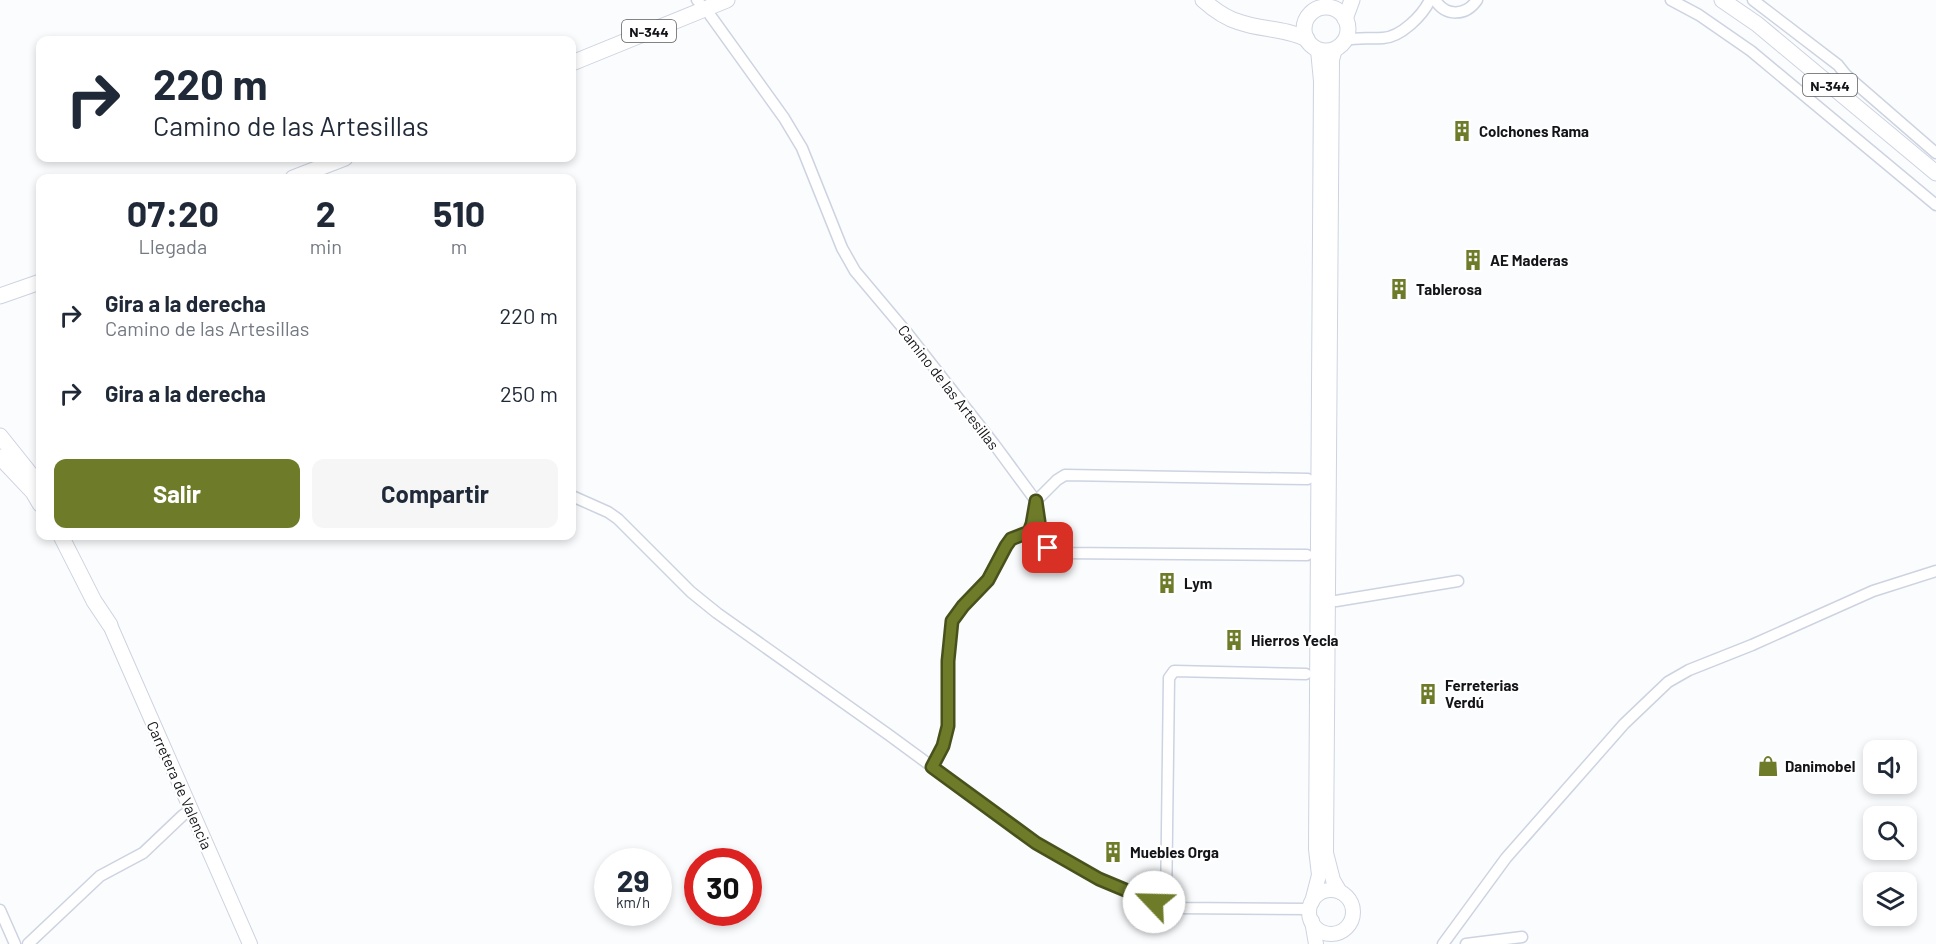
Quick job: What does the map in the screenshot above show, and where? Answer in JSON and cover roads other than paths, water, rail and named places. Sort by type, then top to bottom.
[{"type":"highway","name":"N-344","points":[[576,61],[727,0]]},
{"type":"highway","points":[[1203,0],[1215,10],[1239,22],[1282,30],[1330,51],[1352,0]]},
{"type":"highway","name":"N-344","points":[[1722,0],[1757,24],[1936,173]]},
{"type":"highway","points":[[1313,44],[1305,33],[1307,19],[1318,5],[1329,8],[1340,24]]},
{"type":"highway","points":[[303,174],[335,162]]},
{"type":"highway","points":[[0,296],[36,283]]},
{"type":"highway","points":[[0,436],[36,481]]},
{"type":"highway","points":[[0,457],[36,497]]},
{"type":"highway","points":[[63,540],[94,601],[110,625]]},
{"type":"highway","points":[[75,540],[110,625]]},
{"type":"main road","points":[[1311,911],[1318,929],[1330,939],[1346,929],[1353,916],[1350,902],[1333,880],[1326,853],[1332,60],[1340,24]]},
{"type":"main road","points":[[1313,44],[1321,68],[1316,710],[1316,849],[1319,875],[1311,911],[1316,944]]},
{"type":"main road","name":"Carretera de Valencia","points":[[110,625],[250,944]]},
{"type":"main road","points":[[1311,911],[1322,893],[1340,892]]},
{"type":"street","points":[[1340,24],[1371,37],[1389,37],[1402,30],[1423,12],[1430,0]]},
{"type":"street","points":[[1435,0],[1443,9],[1450,12]]},
{"type":"street","points":[[1414,20],[1432,13],[1461,12],[1467,10],[1477,0]]},
{"type":"street","points":[[1671,0],[1700,15],[1751,51],[1936,205]]},
{"type":"street","points":[[1753,0],[1838,65],[1846,75],[1936,153]]},
{"type":"street","name":"Camino de las Artesillas","points":[[710,15],[798,140],[842,248],[855,270],[987,435],[1036,501]]},
{"type":"street","points":[[932,767],[943,746],[948,726],[948,661],[952,621],[988,580],[1011,539],[1029,532],[1036,501],[1057,480],[1065,476],[1308,479]]},
{"type":"street","points":[[576,498],[618,519],[699,599],[1036,843],[1099,879],[1174,908],[1311,911]]},
{"type":"street","points":[[1036,501],[1041,535],[1048,548],[1059,553],[1307,555]]},
{"type":"street","points":[[1443,944],[1506,858],[1624,724],[1668,682],[1689,670],[1752,645],[1873,591],[1936,571]]},
{"type":"street","points":[[1336,601],[1458,581]]},
{"type":"street","points":[[1166,906],[1171,674],[1174,671],[1306,674]]},
{"type":"street","points":[[28,944],[100,876],[143,853],[183,815],[191,811]]},
{"type":"street","points":[[0,910],[15,944]]},
{"type":"street","points":[[1466,944],[1522,937]]},
{"type":"place","name":"Colchones Rama","points":[[1462,131]]},
{"type":"place","name":"AE Maderas","points":[[1473,260]]},
{"type":"place","name":"Tablerosa","points":[[1399,289]]},
{"type":"place","name":"Lym","points":[[1167,583]]},
{"type":"place","name":"Hierros Yecla","points":[[1234,640]]},
{"type":"place","name":"Ferreterias Verdú","points":[[1428,694]]},
{"type":"place","name":"Danimobel","points":[[1768,766]]},
{"type":"place","name":"Muebles Orga","points":[[1113,852]]}]
